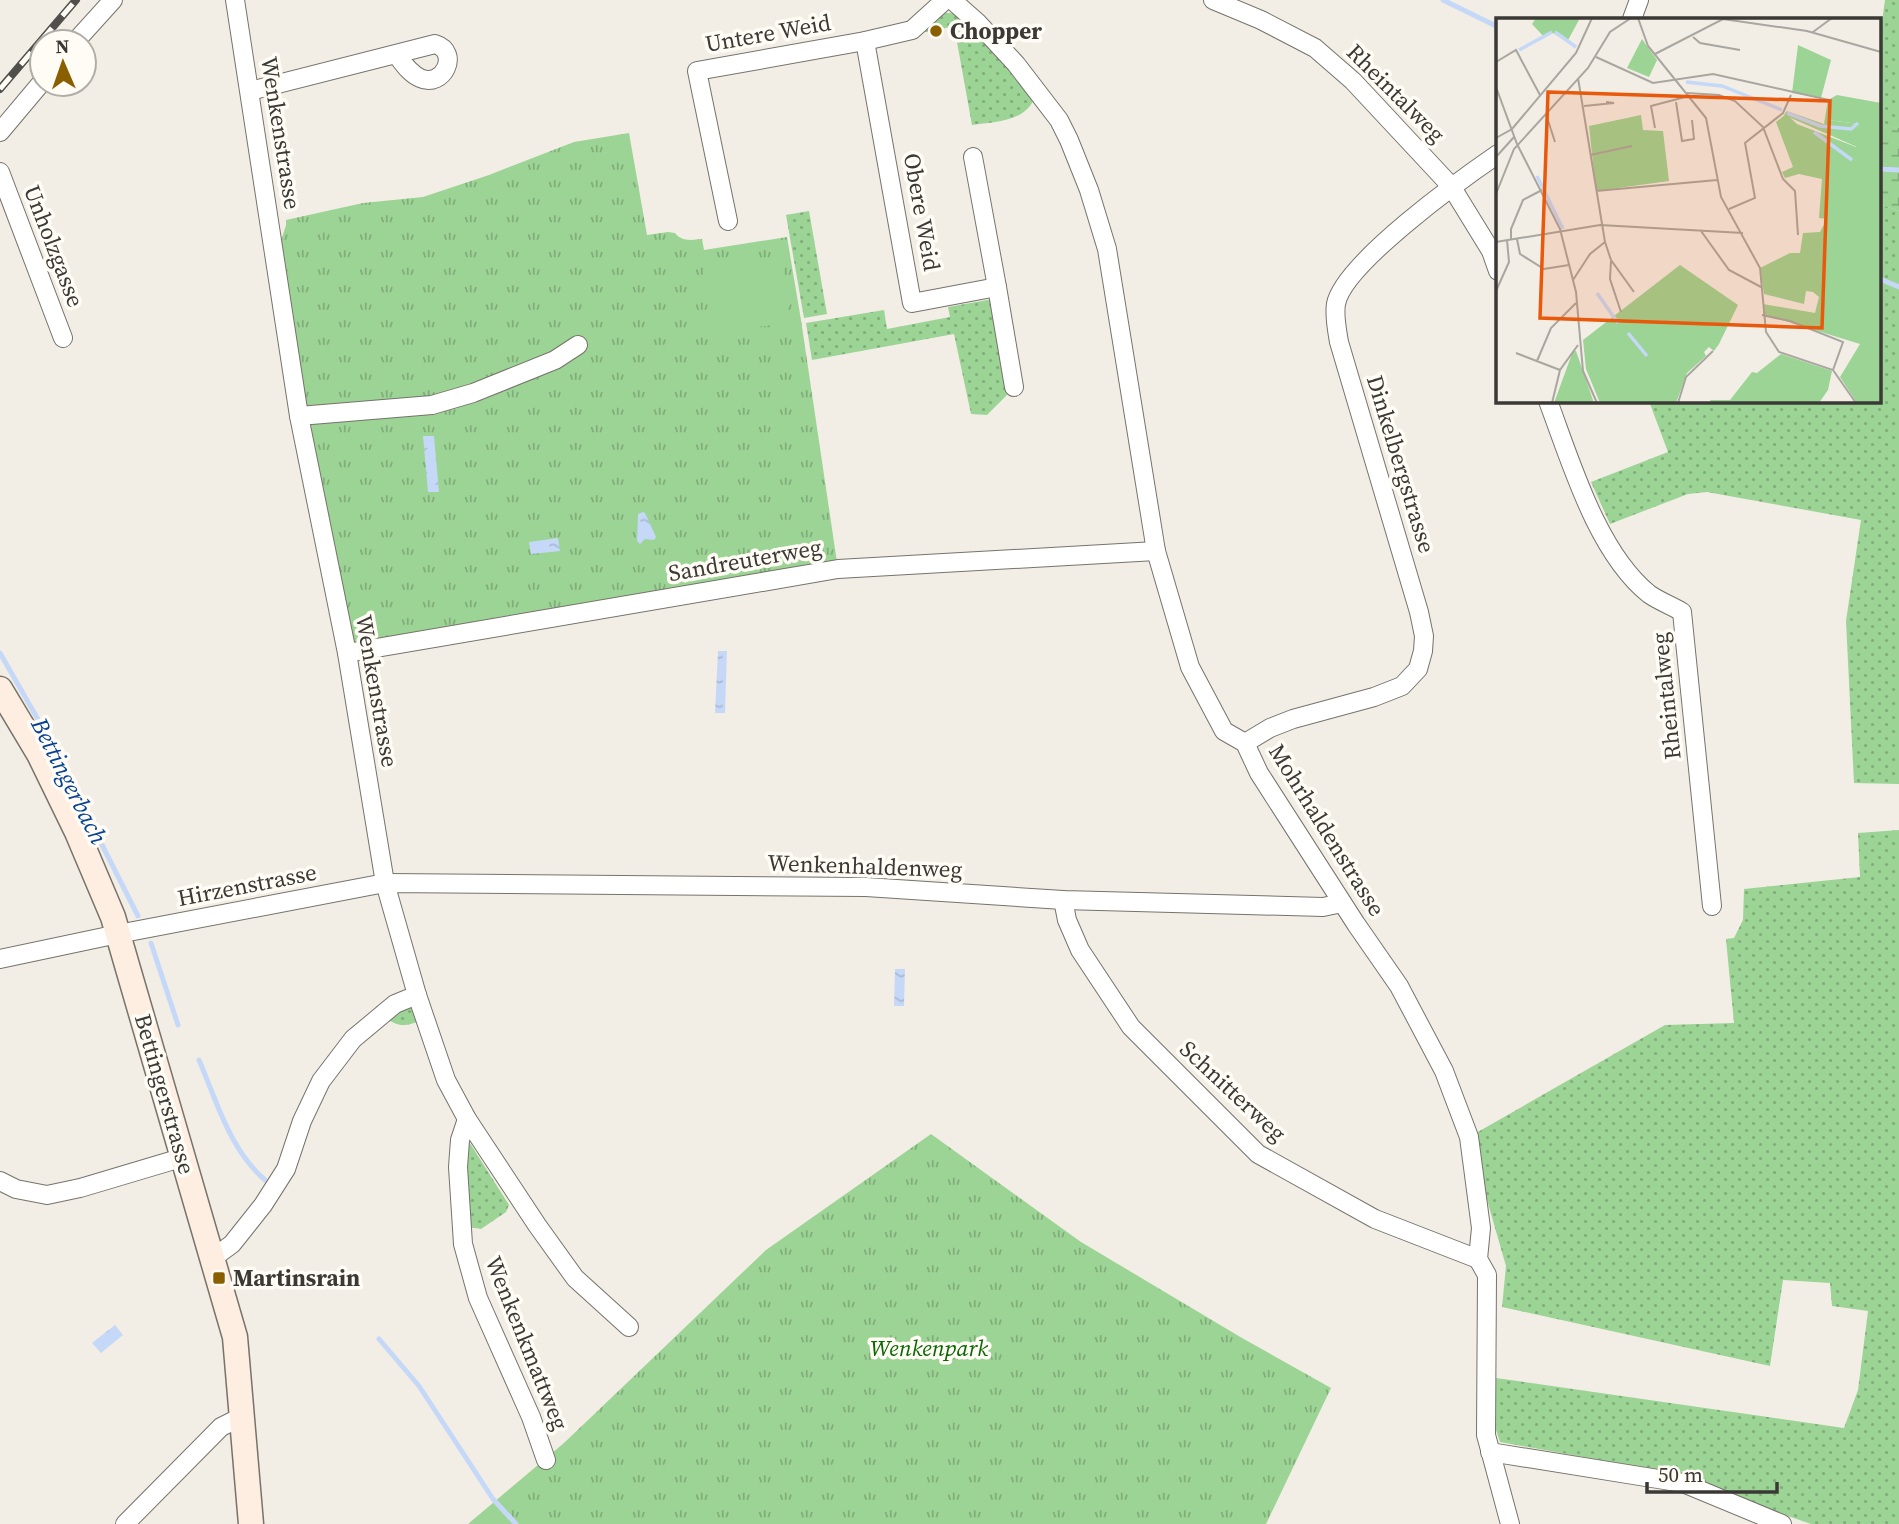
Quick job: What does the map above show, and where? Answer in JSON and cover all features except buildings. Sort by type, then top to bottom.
[{"type":"street","points":[[88,28],[113,0]]},
{"type":"street","name":"Wenkenstrasse","points":[[235,0],[299,416],[347,653],[385,883],[417,995],[446,1080],[467,1119],[575,1278],[629,1327]]},
{"type":"street","name":"Untere Weid","points":[[728,221],[697,71],[912,30],[945,0]]},
{"type":"street","name":"Mohrhaldenstrasse","points":[[952,0],[978,23],[1016,64],[1059,120],[1089,191],[1107,248],[1156,551],[1190,667],[1224,731],[1245,743],[1259,773],[1399,986],[1444,1071],[1469,1137],[1480,1228],[1478,1259],[1487,1275],[1486,1435],[1510,1524]]},
{"type":"street","name":"Rheintalweg","points":[[1213,0],[1261,20],[1315,48],[1353,80],[1451,187],[1491,251],[1496,265]]},
{"type":"street","points":[[1632,18],[1639,0]]},
{"type":"street","name":"Obere Weid","points":[[865,41],[912,303],[997,287]]},
{"type":"street","points":[[250,91],[396,54]]},
{"type":"street","points":[[0,132],[29,98]]},
{"type":"street","name":"Dinkelbergstrasse","points":[[1245,743],[1270,728],[1293,719],[1374,697],[1402,686],[1418,669],[1424,636],[1419,612],[1339,342],[1336,302],[1358,267],[1451,187],[1496,155]]},
{"type":"street","points":[[973,158],[1014,387]]},
{"type":"street","name":"Unholzgasse","points":[[0,172],[63,338]]},
{"type":"street","points":[[299,416],[432,405],[473,393],[555,360],[578,345]]},
{"type":"street","name":"Rheintalweg","points":[[1548,402],[1599,529],[1627,571],[1650,594],[1682,612],[1712,906]]},
{"type":"street","name":"Sandreuterweg","points":[[347,653],[838,569],[1156,551]]},
{"type":"street","name":"Bettingerstrasse","points":[[0,688],[39,754],[77,831],[113,917],[235,1337],[251,1524]]},
{"type":"street","name":"Wenkenhaldenweg","points":[[385,883],[866,887],[1063,900],[1323,907],[1342,903]]},
{"type":"street","name":"Hirzenstrasse","points":[[0,959],[385,883]]},
{"type":"street","name":"Schnitterweg","points":[[1063,900],[1067,919],[1080,950],[1132,1027],[1258,1154],[1375,1219],[1478,1259]]},
{"type":"street","points":[[213,1258],[232,1244],[263,1205],[286,1169],[302,1121],[321,1081],[353,1039],[395,1004],[417,995]]},
{"type":"street","name":"Wenkenkmattweg","points":[[467,1119],[460,1140],[458,1167],[463,1244],[478,1298],[531,1417],[546,1460]]},
{"type":"street","points":[[0,1181],[16,1189],[47,1195],[184,1157]]},
{"type":"street","points":[[125,1524],[221,1427],[243,1416]]},
{"type":"street","points":[[1490,1452],[1683,1483],[1782,1524]]},
{"type":"green space","points":[[1885,0],[1899,0],[1899,128],[1884,127],[1882,130],[1882,22]]},
{"type":"green space","points":[[944,13],[956,15],[965,24],[921,33]]},
{"type":"green space","points":[[969,30],[997,53],[1033,101],[1022,113],[1006,120],[972,125],[955,31]]},
{"type":"green space","points":[[1884,126],[1899,128],[1899,211],[1882,205]]},
{"type":"green space","points":[[629,133],[647,235],[668,232],[684,239],[702,239],[704,250],[787,237],[838,569],[347,653],[276,257],[286,220],[363,203],[423,197],[574,142]]},
{"type":"green space","points":[[1882,205],[1899,211],[1899,784],[1854,783],[1846,621],[1861,520],[1707,492],[1688,494],[1610,524],[1591,482],[1668,452],[1649,402],[1882,402]]},
{"type":"green space","points":[[809,211],[827,314],[804,318],[786,215]]},
{"type":"green space","points":[[781,257],[790,322],[714,334],[703,270]]},
{"type":"green space","points":[[993,299],[1010,392],[987,415],[971,414],[954,334],[812,360],[806,323],[884,310],[887,329],[950,317],[948,307]]},
{"type":"green space","points":[[1899,830],[1899,1524],[1811,1524],[1656,1470],[1500,1442],[1496,1430],[1496,1378],[1844,1428],[1858,1390],[1868,1311],[1832,1306],[1830,1283],[1783,1280],[1770,1366],[1502,1307],[1506,1266],[1469,1137],[1665,1025],[1734,1023],[1726,939],[1734,938],[1743,920],[1744,889],[1860,877],[1858,833]]},
{"type":"green space","points":[[417,995],[425,1020],[402,1025],[381,1015]]},
{"type":"green space","name":"Wenkenpark","points":[[931,1134],[1081,1242],[1331,1388],[1266,1524],[468,1524],[564,1443],[766,1250]]},
{"type":"green space","points":[[468,1140],[509,1205],[506,1212],[481,1229],[469,1227],[464,1219]]},
{"type":"water","points":[[423,436],[434,436],[439,492],[428,492]]},
{"type":"water","points":[[643,512],[656,537],[654,540],[645,539],[640,544],[637,541],[638,514]]},
{"type":"water","points":[[558,538],[560,551],[531,554],[529,542]]},
{"type":"water","points":[[718,651],[727,651],[725,713],[715,713]]},
{"type":"water","points":[[895,969],[905,969],[904,1006],[894,1006]]},
{"type":"water","points":[[115,1325],[123,1335],[101,1353],[92,1343]]},
{"type":"waterway","points":[[1443,0],[1496,26]]},
{"type":"waterway","points":[[1882,169],[1899,170]]},
{"type":"waterway","points":[[1882,280],[1899,287]]},
{"type":"waterway","name":"Bettingerbach","points":[[0,653],[44,730],[138,916]]},
{"type":"waterway","points":[[151,943],[178,1025]]},
{"type":"waterway","points":[[199,1060],[233,1140],[265,1180]]},
{"type":"waterway","name":"Bettingerbach","points":[[379,1339],[419,1386],[493,1499],[516,1524]]},
{"type":"railway","points":[[0,89],[76,0]]},
{"type":"place","name":"Chopper","points":[[936,31]]},
{"type":"place","name":"Martinsrain","points":[[219,1278]]}]
